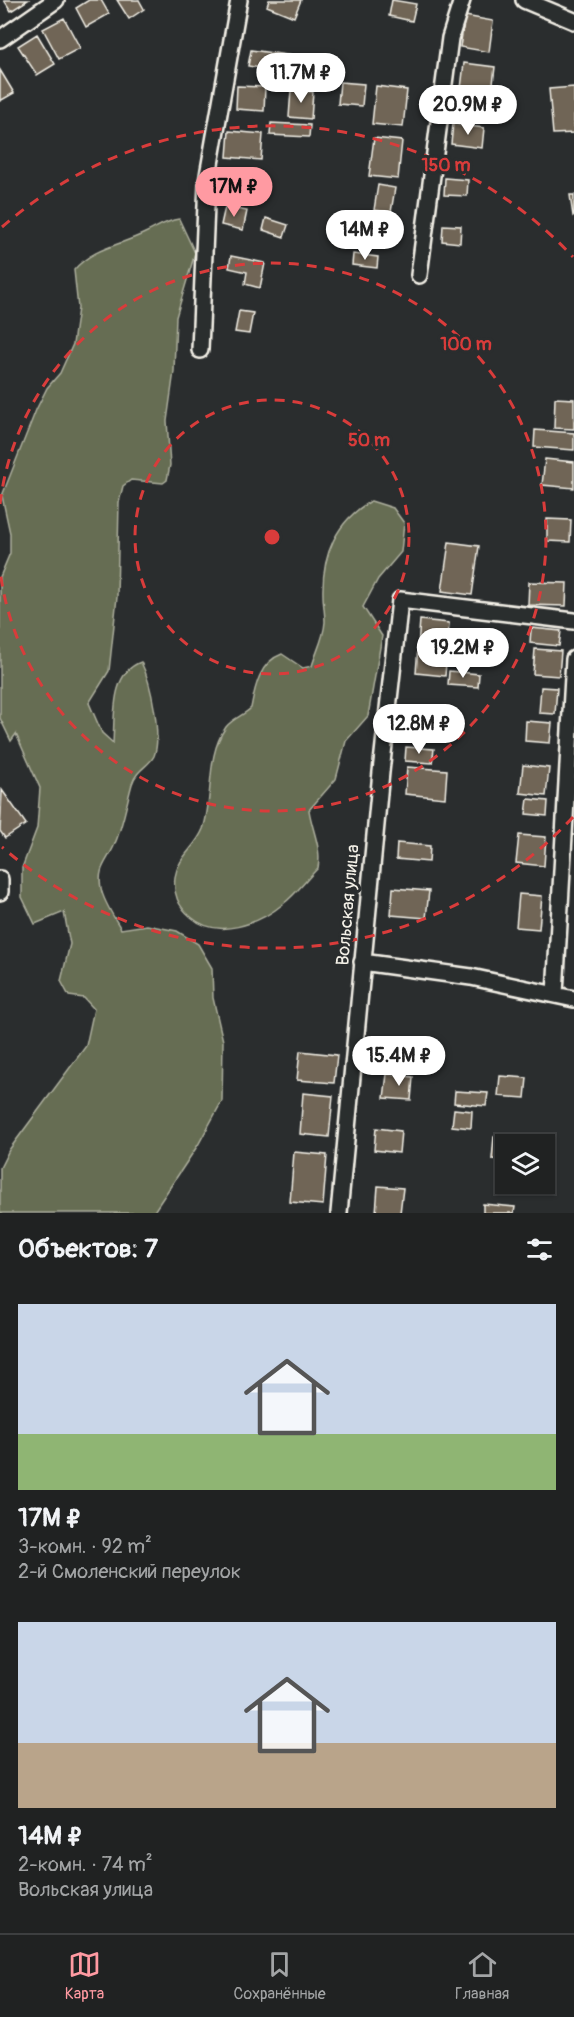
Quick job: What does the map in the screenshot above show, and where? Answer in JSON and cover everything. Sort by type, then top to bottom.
[{"type":"street","points":[[0,39],[56,0]]},
{"type":"street","points":[[200,350],[207,181],[239,0]]},
{"type":"street","points":[[419,275],[450,38],[462,0]]},
{"type":"street","points":[[524,0],[574,21]]},
{"type":"street","name":"Вольская улица","points":[[339,1213],[362,962],[400,600],[574,621]]},
{"type":"street","points":[[555,994],[574,659]]},
{"type":"street","points":[[362,962],[471,976],[574,999]]},
{"type":"green space","points":[[179,219],[195,253],[176,317],[174,371],[167,421],[170,465],[167,480],[163,483],[131,480],[123,486],[119,502],[117,597],[109,671],[89,703],[102,733],[113,743],[116,697],[119,686],[131,668],[141,662],[154,709],[156,747],[152,760],[136,775],[132,784],[117,838],[100,875],[101,888],[106,904],[121,929],[147,925],[177,931],[198,944],[212,968],[213,998],[223,1041],[222,1101],[198,1145],[153,1213],[0,1213],[0,1168],[9,1150],[86,1046],[94,1009],[84,998],[69,996],[61,981],[70,944],[64,912],[35,924],[22,897],[22,868],[37,828],[40,788],[16,734],[11,741],[0,718],[0,577],[10,553],[10,533],[2,496],[36,410],[47,388],[60,373],[73,344],[78,308],[74,270],[98,252]]},
{"type":"green space","points":[[371,501],[393,508],[404,523],[401,552],[378,579],[363,607],[382,636],[368,716],[346,741],[336,779],[309,810],[318,846],[318,868],[288,900],[262,918],[238,927],[225,928],[201,924],[191,917],[180,904],[175,889],[175,877],[183,858],[203,829],[212,764],[219,738],[229,724],[251,708],[254,691],[268,663],[282,654],[303,668],[312,666],[322,639],[325,622],[323,580],[329,553],[340,529],[349,518]]},
{"type":"building","points":[[4,0],[28,0],[11,11]]},
{"type":"building","points":[[89,0],[101,0],[109,14],[86,27],[76,8]]},
{"type":"building","points":[[117,0],[139,0],[144,9],[129,19]]},
{"type":"building","points":[[269,0],[301,0],[294,17],[267,6]]},
{"type":"building","points":[[392,0],[416,4],[412,21],[389,16]]},
{"type":"building","points":[[465,16],[493,21],[489,52],[460,47]]},
{"type":"building","points":[[64,18],[80,48],[59,59],[43,29]]},
{"type":"building","points":[[37,34],[55,64],[37,75],[18,46]]},
{"type":"building","points":[[251,50],[294,56],[291,73],[248,66]]},
{"type":"building","points":[[464,63],[495,67],[490,109],[459,106]]},
{"type":"building","points":[[0,70],[14,93],[0,101]]},
{"type":"building","points":[[340,82],[364,84],[362,106],[338,104]]},
{"type":"building","points":[[237,86],[265,87],[264,111],[236,109]]},
{"type":"building","points":[[376,86],[407,90],[403,127],[372,124]]},
{"type":"building","points":[[574,87],[574,133],[553,134],[549,89]]},
{"type":"building","points":[[291,90],[313,92],[311,119],[289,117]]},
{"type":"building","points":[[271,123],[310,125],[309,137],[270,135]]},
{"type":"building","points":[[453,124],[484,128],[482,148],[451,144]]},
{"type":"building","points":[[229,131],[263,134],[261,160],[227,157]]},
{"type":"building","points":[[374,138],[402,141],[398,179],[369,176]]},
{"type":"building","points":[[445,178],[468,180],[467,196],[444,195]]},
{"type":"building","points":[[378,185],[395,188],[391,212],[374,210]]},
{"type":"building","points":[[570,195],[574,195],[573,216]]},
{"type":"building","points":[[225,207],[247,211],[243,230],[221,225]]},
{"type":"building","points":[[266,218],[288,225],[284,237],[263,230]]},
{"type":"building","points":[[443,225],[461,226],[460,243],[442,241]]},
{"type":"building","points":[[353,254],[378,257],[377,268],[352,265]]},
{"type":"building","points":[[231,256],[265,263],[260,288],[245,284],[247,272],[229,268]]},
{"type":"building","points":[[239,311],[253,313],[249,334],[235,332]]},
{"type":"building","points":[[555,398],[574,399],[574,429],[554,428]]},
{"type":"building","points":[[535,430],[574,433],[574,450],[534,447]]},
{"type":"building","points":[[545,459],[574,462],[574,488],[542,485]]},
{"type":"building","points":[[547,519],[571,520],[570,542],[547,541]]},
{"type":"building","points":[[449,542],[479,546],[472,595],[442,591]]},
{"type":"building","points":[[529,582],[567,583],[566,606],[528,605]]},
{"type":"building","points":[[420,620],[449,623],[445,676],[416,673]]},
{"type":"building","points":[[531,628],[561,631],[559,646],[530,643]]},
{"type":"building","points":[[535,649],[561,651],[559,676],[533,674]]},
{"type":"building","points":[[449,671],[479,674],[478,687],[448,685]]},
{"type":"building","points":[[541,687],[557,688],[555,714],[539,713]]},
{"type":"building","points":[[410,714],[438,716],[437,737],[408,735]]},
{"type":"building","points":[[526,721],[552,723],[550,743],[525,741]]},
{"type":"building","points":[[406,747],[434,749],[432,763],[405,761]]},
{"type":"building","points":[[523,765],[549,768],[546,796],[520,793]]},
{"type":"building","points":[[407,767],[447,770],[445,798],[405,794]]},
{"type":"building","points":[[2,790],[26,824],[5,838],[0,831]]},
{"type":"building","points":[[528,799],[548,801],[547,816],[526,814]]},
{"type":"building","points":[[519,835],[546,837],[544,866],[516,863]]},
{"type":"building","points":[[397,843],[430,846],[429,862],[396,859]]},
{"type":"building","points":[[393,888],[429,891],[426,918],[391,915]]},
{"type":"building","points":[[519,894],[542,896],[539,929],[516,927]]},
{"type":"building","points":[[300,1051],[337,1055],[334,1083],[297,1080]]},
{"type":"building","points":[[387,1074],[413,1077],[411,1100],[384,1098]]},
{"type":"building","points":[[500,1076],[527,1078],[525,1098],[498,1096]]},
{"type":"building","points":[[455,1091],[488,1093],[486,1106],[454,1103]]},
{"type":"building","points":[[303,1093],[333,1096],[329,1137],[300,1134]]},
{"type":"building","points":[[454,1109],[472,1111],[471,1128],[452,1126]]},
{"type":"building","points":[[376,1128],[401,1131],[399,1153],[374,1150]]},
{"type":"building","points":[[494,1136],[495,1136],[495,1159],[492,1159]]},
{"type":"building","points":[[294,1152],[327,1155],[323,1205],[290,1202]]},
{"type":"building","points":[[378,1186],[403,1188],[400,1213],[376,1213]]},
{"type":"building","points":[[483,1204],[515,1207],[514,1213],[483,1213]]}]
